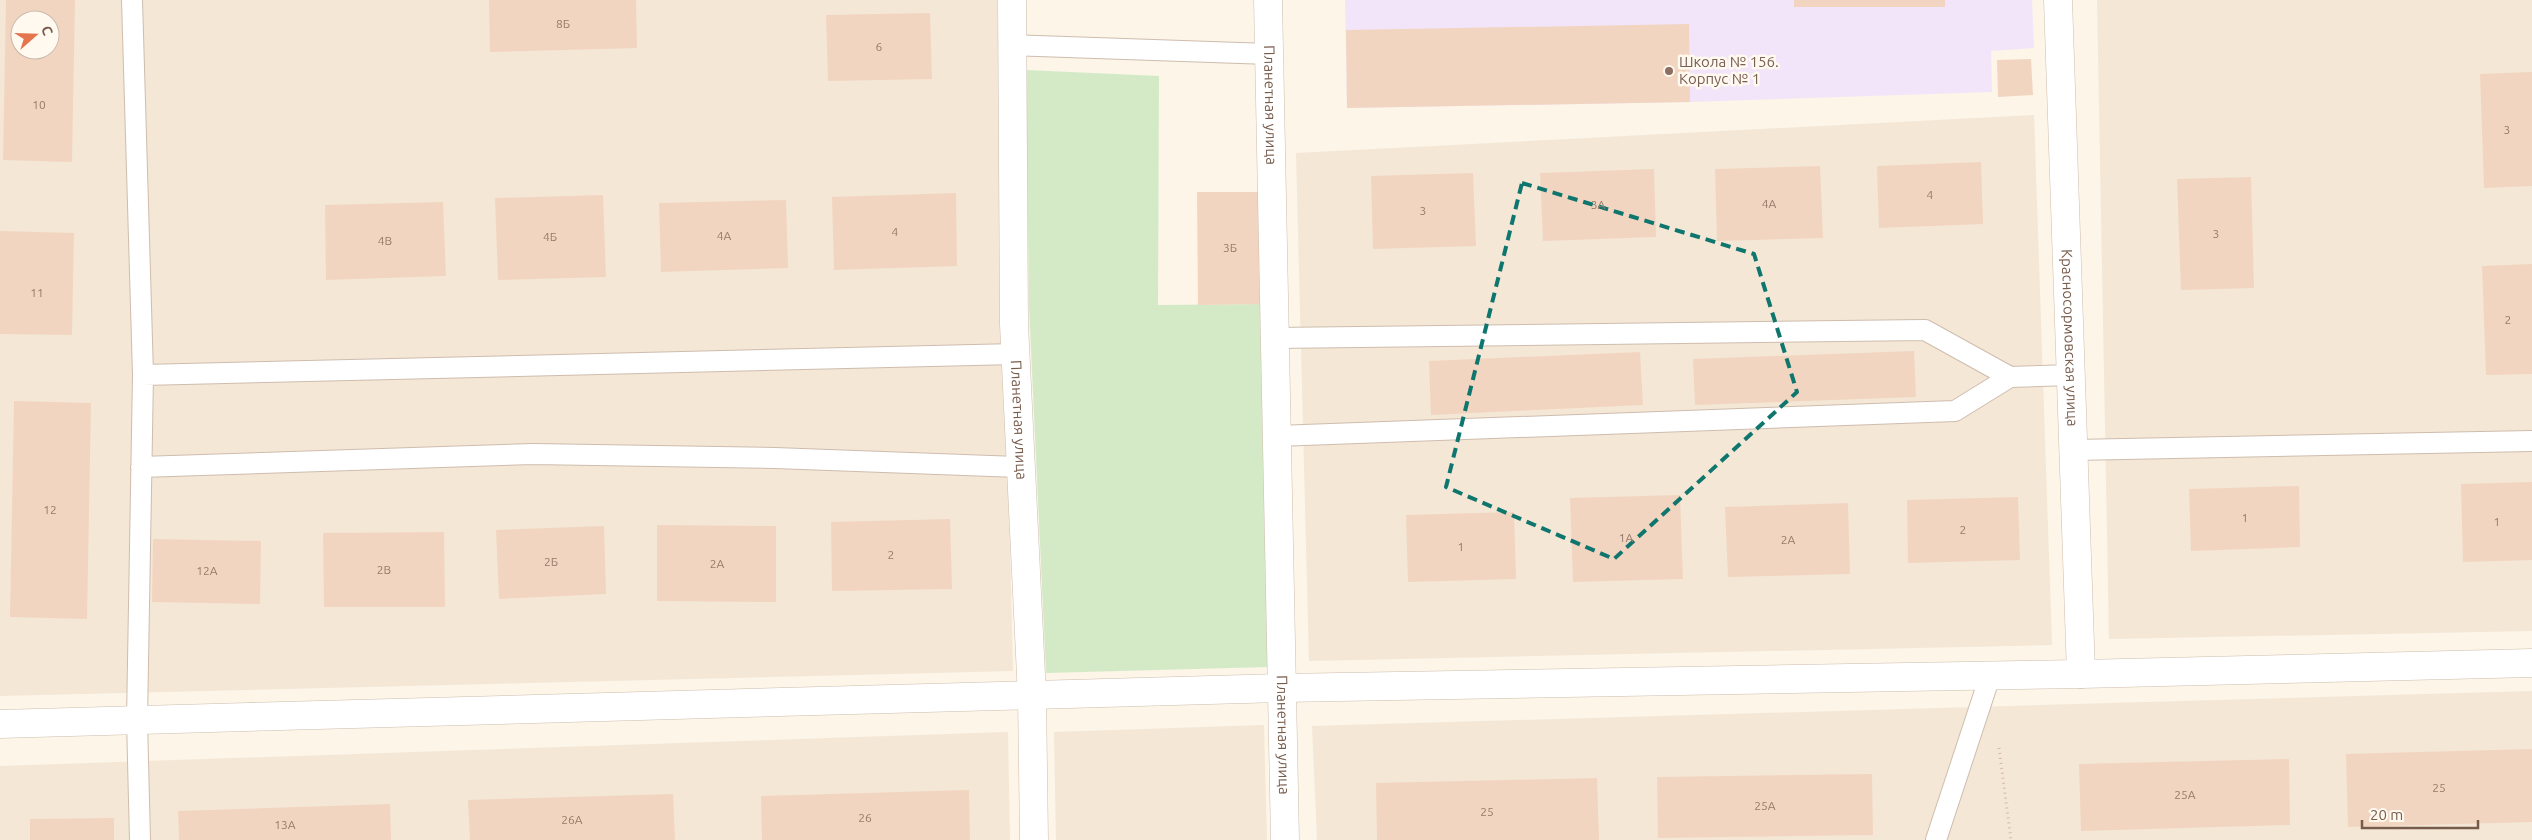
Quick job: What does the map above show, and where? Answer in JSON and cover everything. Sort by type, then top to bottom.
[{"type":"street","name":"Планетная улица","points":[[1012,0],[1016,354],[1032,696],[1034,840]]},
{"type":"street","name":"Планетная улица","points":[[1268,0],[1285,840]]},
{"type":"street","name":"Красносормовская улица","points":[[2058,0],[2081,674]]},
{"type":"street","points":[[0,724],[1282,688],[1990,676],[2532,663]]},
{"type":"lane","points":[[132,0],[143,375],[137,720],[140,840]]},
{"type":"lane","points":[[1012,45],[1269,54]]},
{"type":"lane","points":[[1275,338],[1925,330],[2010,377]]},
{"type":"lane","points":[[143,375],[1016,354]]},
{"type":"lane","points":[[1277,436],[1955,411],[2010,377],[2072,375]]},
{"type":"lane","points":[[2074,450],[2532,440]]},
{"type":"lane","points":[[141,467],[534,454],[775,458],[1021,467]]},
{"type":"lane","points":[[1936,840],[1990,676]]},
{"type":"path","points":[[1999,743],[2012,840]]},
{"type":"highlighted area","points":[[1522,183],[1754,254],[1797,392],[1614,559],[1446,487]]},
{"type":"shaded area","points":[[0,0],[997,0],[1013,671],[0,696]]},
{"type":"shaded area","name":"Школа № 156. Корпус № 1","points":[[1345,0],[2032,0],[2034,48],[1991,51],[1992,92],[1690,102],[1347,108]]},
{"type":"shaded area","points":[[2097,0],[2532,0],[2532,631],[2109,639]]},
{"type":"shaded area","points":[[2034,115],[2052,645],[1309,661],[1296,153]]},
{"type":"shaded area","points":[[2532,691],[2532,840],[1317,840],[1312,726]]},
{"type":"shaded area","points":[[1264,725],[1267,840],[1056,840],[1054,732]]},
{"type":"shaded area","points":[[1008,732],[1010,840],[0,840],[0,766]]},
{"type":"green space","points":[[1026,70],[1159,76],[1158,305],[1263,304],[1268,667],[1046,673],[1029,306]]},
{"type":"building","points":[[6,0],[75,0],[72,162],[3,160]]},
{"type":"building","points":[[489,0],[636,0],[637,48],[490,52]]},
{"type":"building","points":[[1794,0],[1945,0],[1945,7],[1794,7]]},
{"type":"building","points":[[930,13],[932,79],[828,81],[826,15]]},
{"type":"building","points":[[1689,24],[1690,102],[1347,108],[1346,30]]},
{"type":"building","points":[[2031,59],[2033,95],[1998,97],[1997,60]]},
{"type":"building","points":[[2532,72],[2532,186],[2484,188],[2480,74]]},
{"type":"building","points":[[1981,162],[1983,224],[1879,228],[1877,166]]},
{"type":"building","points":[[1820,166],[1823,238],[1717,241],[1715,169]]},
{"type":"building","points":[[1654,169],[1656,237],[1543,241],[1540,173]]},
{"type":"building","points":[[1473,173],[1476,246],[1373,249],[1371,176]]},
{"type":"building","points":[[2251,177],[2254,288],[2181,290],[2177,179]]},
{"type":"building","points":[[1197,192],[1262,192],[1263,304],[1198,305]]},
{"type":"building","points":[[956,193],[957,266],[834,270],[832,197]]},
{"type":"building","points":[[603,195],[606,277],[498,280],[495,198]]},
{"type":"building","points":[[786,200],[788,268],[661,272],[659,203]]},
{"type":"building","points":[[443,202],[446,276],[326,280],[325,205]]},
{"type":"building","points":[[0,231],[74,233],[72,335],[0,334]]},
{"type":"building","points":[[2532,264],[2532,374],[2486,375],[2482,266]]},
{"type":"building","points":[[1914,351],[1916,397],[1695,405],[1693,359]]},
{"type":"building","points":[[1640,352],[1643,405],[1431,415],[1429,361]]},
{"type":"building","points":[[14,401],[91,403],[87,619],[10,617]]},
{"type":"building","points":[[2532,482],[2532,560],[2463,562],[2461,484]]},
{"type":"building","points":[[2299,486],[2300,547],[2191,551],[2189,489]]},
{"type":"building","points":[[1680,495],[1683,579],[1573,582],[1570,498]]},
{"type":"building","points":[[2018,497],[2020,560],[1908,563],[1907,500]]},
{"type":"building","points":[[1848,503],[1850,574],[1728,577],[1725,507]]},
{"type":"building","points":[[1514,512],[1516,579],[1408,582],[1406,515]]},
{"type":"building","points":[[950,519],[952,589],[832,591],[831,522]]},
{"type":"building","points":[[657,525],[776,526],[776,602],[657,601]]},
{"type":"building","points":[[604,526],[606,594],[499,599],[496,530]]},
{"type":"building","points":[[444,532],[445,607],[324,607],[323,533]]},
{"type":"building","points":[[153,539],[261,541],[260,604],[152,602]]},
{"type":"building","points":[[2532,749],[2532,822],[2348,827],[2346,754]]},
{"type":"building","points":[[2289,759],[2290,825],[2081,831],[2079,764]]},
{"type":"building","points":[[1872,774],[1873,835],[1658,838],[1657,777]]},
{"type":"building","points":[[1597,778],[1599,840],[1377,840],[1376,783]]},
{"type":"building","points":[[969,790],[970,840],[762,840],[761,796]]},
{"type":"building","points":[[673,794],[675,840],[470,840],[468,800]]},
{"type":"building","points":[[390,804],[391,840],[179,840],[178,811]]},
{"type":"building","points":[[114,818],[114,840],[30,840],[30,819]]},
{"type":"place","name":"Школа № 156. Корпус № 1","points":[[1669,71]]}]
